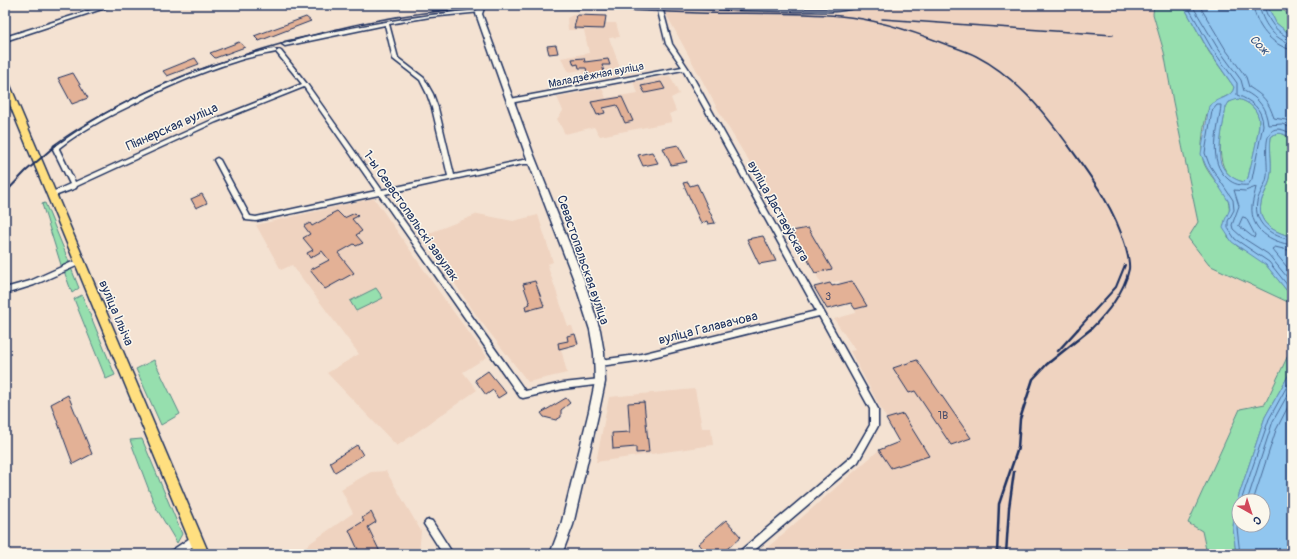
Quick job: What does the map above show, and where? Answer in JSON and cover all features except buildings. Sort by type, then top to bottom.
[{"type":"main road","name":"вуліца Ільіча","points":[[5,83],[202,554]]},
{"type":"street","points":[[5,39],[112,5]]},
{"type":"street","points":[[427,5],[433,9],[531,6],[705,6],[784,10],[860,5]]},
{"type":"street","points":[[778,5],[784,10]]},
{"type":"street","name":"вуліца Дастаеўскага","points":[[661,6],[669,44],[685,68],[874,409],[874,426],[855,459],[743,554]]},
{"type":"street","points":[[285,44],[387,24],[458,13],[481,7]]},
{"type":"street","name":"Севастопальская вуліца","points":[[481,7],[510,101],[579,280],[595,330],[600,363],[600,382],[567,525],[556,554]]},
{"type":"street","points":[[387,24],[396,59],[422,79],[430,94],[435,108],[451,177]]},
{"type":"street","name":"1-ы Севастопальскі завулак","points":[[74,186],[56,149],[56,147],[64,141],[104,117],[178,80],[255,54],[277,51],[305,84],[379,192],[523,395],[563,386],[600,382]]},
{"type":"street","name":"Маладзёжная вуліца","points":[[510,101],[685,68]]},
{"type":"street","name":"Піянерская вуліца","points":[[52,195],[214,121],[305,84]]},
{"type":"street","points":[[217,160],[248,218],[256,220],[379,192],[523,162],[533,162]]},
{"type":"street","points":[[5,291],[32,283],[80,262]]},
{"type":"street","name":"вуліца Галавачова","points":[[600,363],[637,358],[821,313]]},
{"type":"street","points":[[429,524],[448,554]]},
{"type":"street","points":[[174,554],[196,539]]},
{"type":"shaded area","points":[[871,5],[1154,5],[1153,14],[1164,52],[1198,222],[1210,265],[1290,303],[1292,317],[1292,347],[1265,404],[1240,409],[1188,522],[1202,531],[1207,554],[760,554],[879,450],[899,442],[850,351],[855,350],[834,319],[856,313],[855,309],[839,281],[822,285],[794,234],[789,235],[754,170],[722,117],[665,12],[666,8],[838,14]]},
{"type":"shaded area","points":[[573,15],[602,15],[606,16],[605,23],[616,23],[620,37],[609,38],[623,75],[586,81],[582,70],[569,72],[561,58],[589,53],[584,30],[568,30],[567,18]]},
{"type":"shaded area","points":[[670,76],[679,94],[671,98],[676,111],[669,114],[672,122],[600,136],[594,127],[565,134],[557,119],[563,111],[557,97],[602,88],[606,98],[638,93],[633,82]]},
{"type":"shaded area","points":[[374,198],[447,303],[487,357],[463,372],[477,390],[397,446],[327,373],[359,354],[292,265],[281,270],[256,225]]},
{"type":"shaded area","points":[[478,214],[513,221],[538,215],[553,262],[548,264],[549,270],[568,326],[572,326],[578,344],[561,349],[567,373],[528,382],[479,319],[422,236]]},
{"type":"shaded area","points":[[695,389],[702,428],[711,428],[713,445],[596,462],[609,397]]},
{"type":"shaded area","points":[[386,471],[421,531],[419,554],[311,554],[306,546],[353,513],[341,489],[371,472]]},
{"type":"green space","points":[[1154,5],[1183,5],[1209,52],[1234,87],[1231,93],[1214,102],[1209,108],[1205,120],[1203,135],[1203,160],[1205,166],[1225,195],[1229,204],[1228,237],[1237,246],[1262,260],[1292,297],[1292,317],[1290,303],[1209,265],[1188,238],[1198,222],[1164,52],[1153,14]]},
{"type":"green space","points":[[1267,5],[1279,5],[1292,19],[1292,36],[1276,23]]},
{"type":"green space","points":[[1235,99],[1247,102],[1256,111],[1259,119],[1257,139],[1248,178],[1244,182],[1233,178],[1226,171],[1222,162],[1220,151],[1226,107],[1228,103]]},
{"type":"green space","points":[[1281,133],[1292,139],[1292,237],[1278,232],[1267,225],[1263,220],[1260,207],[1271,173],[1271,137],[1275,134]]},
{"type":"green space","points":[[45,203],[70,264],[62,268],[42,204]]},
{"type":"green space","points":[[71,268],[79,288],[72,293],[64,271]]},
{"type":"green space","points":[[376,288],[383,298],[356,311],[350,301]]},
{"type":"green space","points":[[82,295],[115,375],[106,379],[74,299]]},
{"type":"green space","points":[[1292,347],[1292,369],[1265,417],[1240,493],[1231,493],[1231,533],[1234,533],[1236,554],[1207,554],[1202,531],[1188,523],[1240,409],[1265,404]]},
{"type":"green space","points":[[154,360],[180,414],[161,425],[136,369]]},
{"type":"green space","points":[[142,439],[182,534],[177,543],[155,506],[130,440]]},
{"type":"water","name":"Сож","points":[[1183,5],[1267,5],[1276,23],[1292,36],[1292,139],[1279,133],[1271,137],[1271,173],[1260,207],[1263,220],[1267,225],[1278,232],[1292,237],[1292,297],[1266,265],[1232,242],[1223,228],[1230,209],[1229,202],[1206,166],[1201,154],[1209,106],[1231,93],[1234,87],[1209,51]],"holes":[[[1238,99],[1255,109],[1259,120],[1257,139],[1248,178],[1244,182],[1232,177],[1223,168],[1220,160],[1220,149],[1226,107],[1229,102]]]},
{"type":"water","points":[[1292,369],[1292,554],[1236,554],[1234,533],[1271,533],[1271,493],[1240,493],[1265,417]]},
{"type":"railway","points":[[55,146],[80,128],[106,113],[161,85],[218,63],[300,38],[393,17],[464,9],[522,7],[698,13],[805,14],[840,16],[894,26],[965,51],[990,64],[1016,84],[1027,95],[1069,146]]},
{"type":"railway","points":[[882,19],[1113,35]]},
{"type":"railway","points":[[5,193],[26,171],[56,145]]},
{"type":"railway","points":[[1068,145],[1101,193],[1115,218],[1125,245],[1129,263],[1127,278],[1119,294],[1103,317],[1091,329]]},
{"type":"railway","points":[[1077,330],[1116,287],[1125,265]]},
{"type":"railway","points":[[1058,351],[1078,329]]},
{"type":"railway","points":[[1047,364],[1091,329]]},
{"type":"railway","points":[[997,554],[999,504],[1018,448],[1020,419],[1033,379],[1047,364]]},
{"type":"railway","points":[[1006,554],[1009,508],[1014,472]]}]
